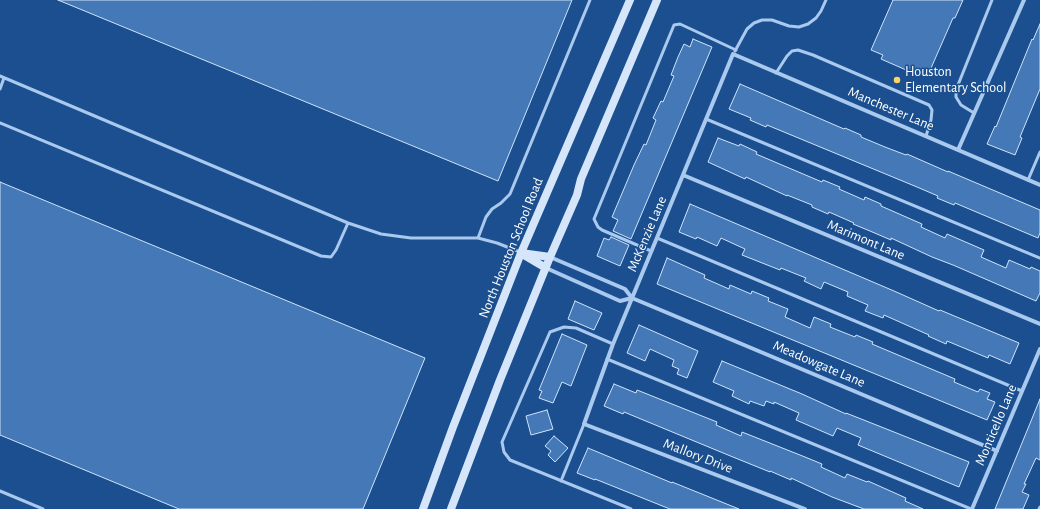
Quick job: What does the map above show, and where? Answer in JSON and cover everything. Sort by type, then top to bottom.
[{"type":"main road","name":"North Houston School Road","points":[[423,509],[453,427],[521,253],[630,0]]},
{"type":"main road","points":[[451,509],[500,380],[550,257],[577,196],[581,179],[657,0]]},
{"type":"main road","points":[[521,253],[550,257]]},
{"type":"main road","points":[[521,253],[546,268]]},
{"type":"street","points":[[958,150],[1024,0]]},
{"type":"street","name":"Manchester Lane","points":[[733,54],[1040,185]]},
{"type":"street","name":"McKenzie Lane","points":[[584,424],[613,344],[733,54]]},
{"type":"street","name":"Marimont Lane","points":[[683,176],[1040,324]]},
{"type":"street","name":"Meadowgate Lane","points":[[550,257],[626,289],[632,298]]},
{"type":"street","name":"Meadowgate Lane","points":[[546,268],[620,300],[632,298],[997,451]]},
{"type":"street","name":"Monticello Lane","points":[[972,509],[1040,349]]},
{"type":"street","name":"Mallory Drive","points":[[584,424],[805,509]]},
{"type":"lane","points":[[478,238],[486,217],[492,209],[502,203],[510,194],[590,0]]},
{"type":"lane","points":[[733,54],[747,29],[754,23],[762,20],[772,20],[789,26],[799,27],[808,24],[816,18],[826,0]]},
{"type":"lane","points":[[974,113],[961,105],[956,98],[956,90],[992,0]]},
{"type":"lane","points":[[651,251],[602,230],[598,227],[594,219],[674,25],[680,24],[736,50]]},
{"type":"lane","points":[[776,73],[792,51],[798,50],[813,55],[929,105],[932,110],[932,120],[926,136]]},
{"type":"lane","points":[[0,76],[348,223],[381,234],[412,238],[478,238],[521,253]]},
{"type":"lane","points":[[0,88],[4,78]]},
{"type":"lane","points":[[706,119],[1040,258]]},
{"type":"lane","points":[[0,123],[321,256],[330,257],[336,250],[348,223]]},
{"type":"lane","points":[[1028,180],[1040,152]]},
{"type":"lane","points":[[657,238],[1022,390]]},
{"type":"lane","points":[[613,344],[576,328],[564,327],[550,332],[502,442],[504,452],[510,460],[631,509]]},
{"type":"lane","points":[[607,359],[972,509]]},
{"type":"lane","points":[[561,481],[584,424]]},
{"type":"lane","points":[[0,491],[43,509]]},
{"type":"building","points":[[58,0],[572,0],[498,181]]},
{"type":"building","points":[[893,0],[963,0],[955,18],[953,18],[928,75],[915,69],[913,73],[881,59],[883,55],[871,50]]},
{"type":"building","points":[[1040,24],[1040,89],[1020,137],[1022,138],[1015,155],[987,144],[995,126],[996,127],[1032,39],[1033,40]]},
{"type":"building","points":[[693,39],[712,47],[631,239],[613,231],[618,220],[612,217],[634,165],[644,144],[646,145],[656,120],[653,118],[661,101],[663,102],[674,76],[671,75],[678,57],[684,44],[690,47]]},
{"type":"building","points":[[740,84],[861,135],[861,137],[906,155],[907,154],[1040,210],[1040,233],[1038,238],[955,203],[954,205],[937,198],[938,196],[767,125],[766,127],[750,120],[751,118],[729,109]]},
{"type":"building","points":[[718,138],[739,146],[740,144],[757,152],[756,154],[822,182],[823,180],[840,187],[839,189],[864,200],[865,197],[881,204],[881,206],[922,224],[921,227],[945,238],[947,234],[984,250],[981,257],[1006,268],[1009,260],[1030,269],[1031,267],[1040,271],[1040,293],[1036,301],[891,238],[891,240],[829,212],[828,214],[812,207],[812,205],[787,196],[746,177],[745,179],[708,162]]},
{"type":"building","points":[[0,182],[425,358],[363,509],[179,509],[0,435]]},
{"type":"building","points":[[690,204],[939,311],[940,310],[1019,343],[1010,364],[989,355],[988,358],[947,341],[946,344],[884,315],[883,318],[865,311],[868,305],[847,296],[848,292],[824,282],[821,289],[804,281],[806,278],[781,268],[780,270],[742,255],[745,249],[721,238],[717,246],[697,237],[696,239],[679,232]]},
{"type":"building","points":[[611,237],[629,245],[620,266],[597,256],[604,238],[609,240]]},
{"type":"building","points":[[667,258],[705,275],[704,278],[729,289],[730,285],[751,294],[752,291],[769,298],[768,301],[788,309],[785,317],[810,328],[814,317],[831,324],[830,327],[855,337],[856,335],[873,342],[872,344],[955,379],[954,382],[978,392],[980,389],[990,393],[987,399],[995,402],[987,420],[657,284]]},
{"type":"building","points":[[575,301],[602,313],[594,330],[568,319]]},
{"type":"building","points":[[639,325],[698,351],[687,378],[677,374],[679,369],[672,366],[674,360],[650,349],[645,361],[627,353]]},
{"type":"building","points":[[562,334],[587,345],[571,386],[562,382],[553,403],[539,398],[542,391],[539,390]]},
{"type":"building","points":[[722,361],[846,414],[969,462],[959,487],[858,445],[861,438],[837,428],[833,436],[796,420],[799,413],[774,402],[774,404],[766,401],[764,406],[750,401],[749,404],[732,396],[734,391],[713,382]]},
{"type":"building","points":[[614,384],[636,393],[637,390],[717,422],[716,425],[741,436],[742,432],[805,457],[822,464],[821,467],[845,478],[847,474],[867,482],[868,481],[906,498],[905,501],[923,509],[864,509],[832,497],[791,478],[791,480],[770,472],[624,412],[623,414],[604,406]]},
{"type":"building","points":[[1040,399],[1040,460],[1036,458],[1022,492],[1029,495],[1023,509],[995,509]]},
{"type":"building","points":[[547,410],[553,429],[531,435],[526,416]]},
{"type":"building","points":[[554,436],[568,448],[555,462],[548,455],[551,451],[545,446]]},
{"type":"building","points":[[588,448],[739,509],[670,509],[577,473]]},
{"type":"place","name":"Houston Elementary School","points":[[897,80]]}]
